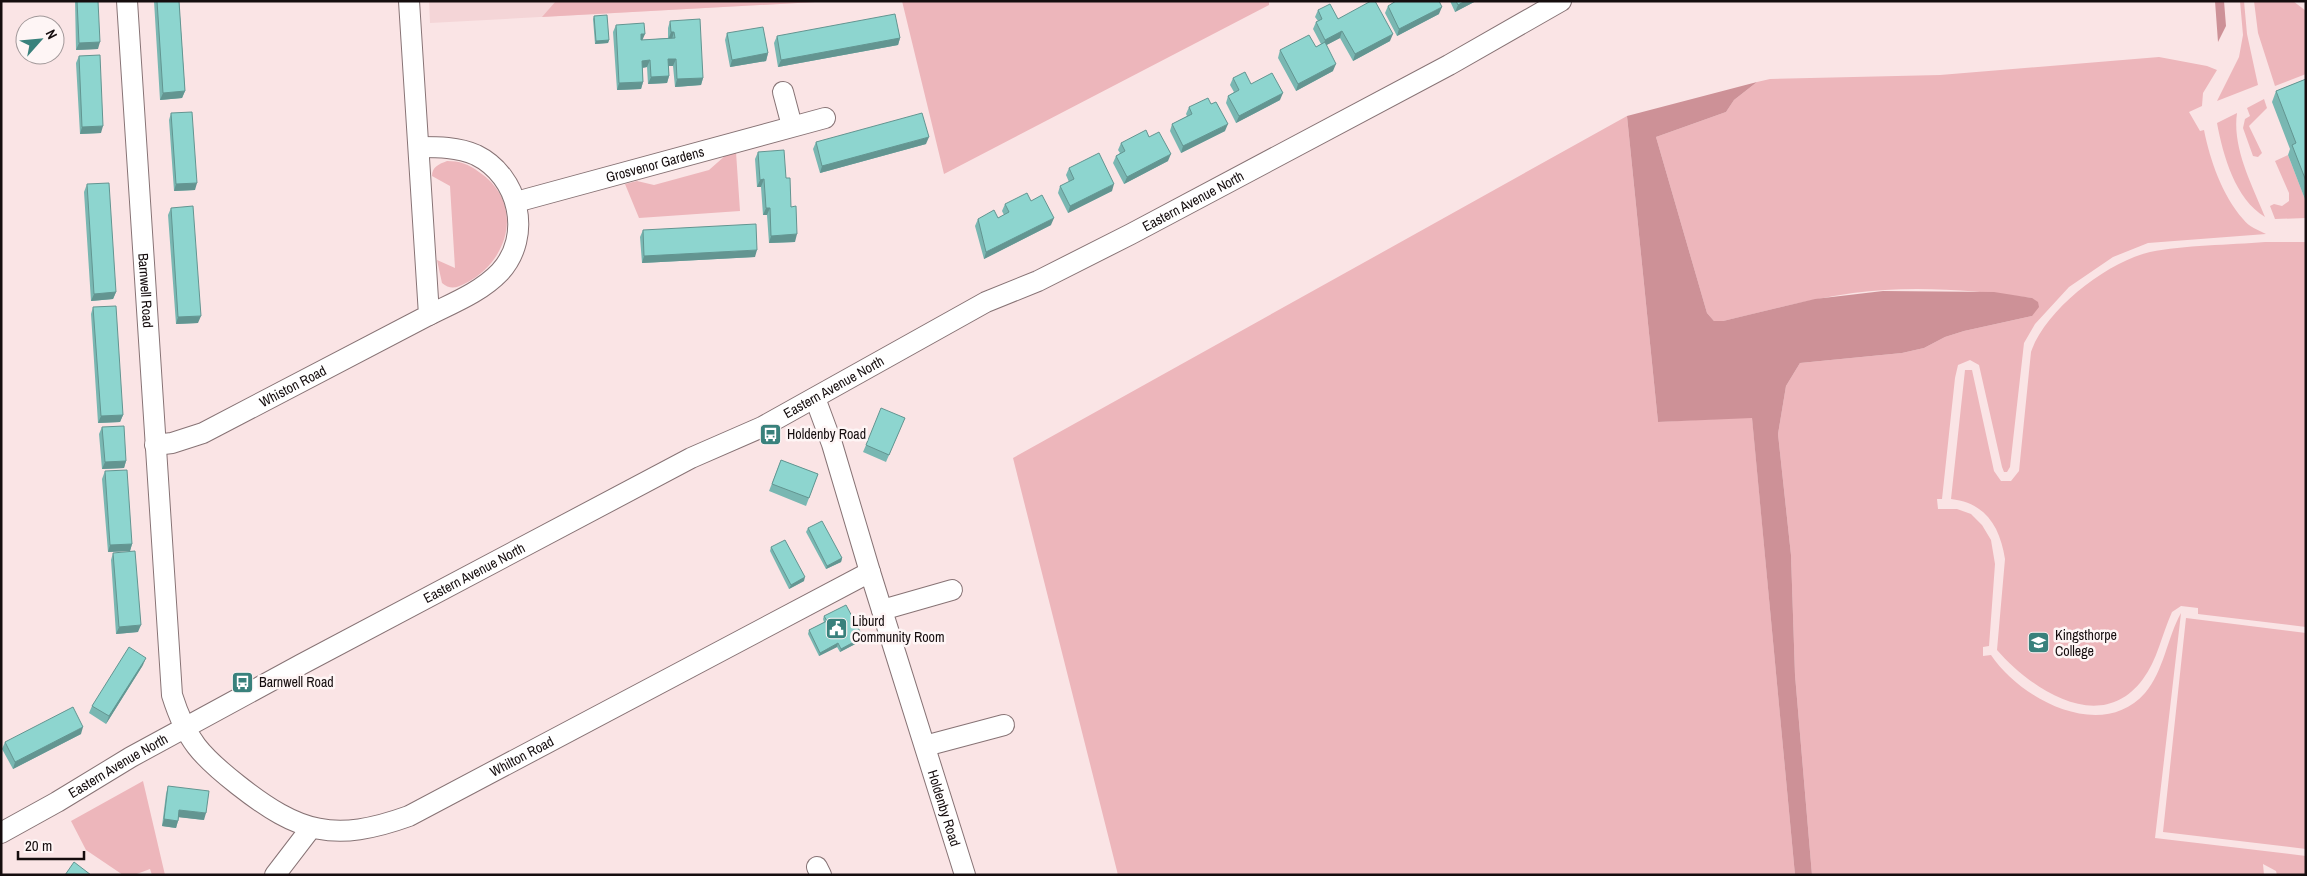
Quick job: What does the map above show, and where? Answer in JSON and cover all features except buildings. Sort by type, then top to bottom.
[{"type":"street","name":"Barnwell Road","points":[[127,1],[172,695],[185,727]]},
{"type":"street","points":[[409,1],[429,316]]},
{"type":"street","name":"Eastern Avenue North","points":[[1,833],[185,727],[691,458],[762,427],[949,321],[1007,292],[1062,270],[1449,66],[1562,1]]},
{"type":"street","points":[[783,92],[792,126]]},
{"type":"street","name":"Grosvenor Gardens","points":[[516,202],[824,118]]},
{"type":"street","name":"Whiston Road","points":[[155,445],[172,443],[203,433],[482,288],[501,271],[508,261],[517,239],[518,220],[516,202],[499,173],[483,158],[454,149],[419,147]]},
{"type":"street","name":"Holdenby Road","points":[[814,398],[832,444],[870,572],[966,875]]},
{"type":"street","name":"Whilton Road","points":[[185,727],[207,760],[278,815],[311,828],[342,832],[381,826],[409,816],[870,572]]},
{"type":"street","points":[[882,610],[952,590]]},
{"type":"street","points":[[925,746],[1004,725]]},
{"type":"street","points":[[275,875],[311,828]]},
{"type":"shaded area","points":[[429,1],[833,1],[430,23]]},
{"type":"shaded area","points":[[556,1],[833,1],[542,17]]},
{"type":"shaded area","points":[[902,1],[1269,1],[1269,5],[944,174]]},
{"type":"shaded area","points":[[2215,1],[2224,1],[2226,26],[2218,42]]},
{"type":"shaded area","points":[[2240,1],[2244,1],[2247,34],[2258,85],[2217,101],[2239,57],[2243,35]]},
{"type":"shaded area","points":[[2254,1],[2293,1],[2306,11],[2306,74],[2275,86],[2258,33]]},
{"type":"shaded area","points":[[2159,57],[2207,66],[2217,70],[2203,93],[2202,106],[2189,112],[2200,131],[2204,130],[2213,165],[2229,199],[2245,222],[2266,234],[2148,243],[2113,257],[2069,287],[2035,324],[2024,343],[2010,467],[2007,472],[2004,472],[2002,467],[1979,365],[1970,360],[1958,365],[1942,499],[1937,499],[1938,509],[1957,509],[1971,514],[1982,525],[1991,540],[1995,564],[1989,646],[1983,647],[1983,656],[1991,655],[2004,672],[2022,687],[2042,700],[2063,709],[2085,714],[2107,714],[2127,707],[2145,693],[2157,675],[2181,613],[2155,838],[2306,856],[2306,875],[2277,875],[2276,871],[2263,864],[2264,875],[1812,875],[1795,675],[1791,555],[1778,434],[1786,386],[1800,363],[1902,353],[1924,348],[1945,337],[1964,331],[2032,316],[2032,298],[1988,293],[1898,289],[1820,298],[1723,321],[1714,321],[1707,313],[1656,137],[1726,112],[1734,100],[1757,82],[1770,79],[1940,75]]},
{"type":"shaded area","points":[[1757,82],[1734,100],[1726,112],[1656,137],[1707,313],[1714,321],[1723,321],[1815,299],[1883,291],[1994,292],[2032,298],[2038,302],[2039,307],[2032,316],[1964,331],[1945,337],[1924,348],[1902,353],[1800,363],[1786,386],[1778,434],[1791,555],[1795,675],[1812,875],[1795,875],[1752,418],[1658,422],[1627,116]]},
{"type":"shaded area","points":[[2264,99],[2267,108],[2249,126],[2262,153],[2258,157],[2253,156],[2243,128],[2245,119],[2250,116],[2247,108]]},
{"type":"shaded area","points":[[2237,113],[2237,140],[2240,153],[2265,217],[2255,209],[2238,188],[2223,149],[2217,123]]},
{"type":"shaded area","points":[[1627,116],[1658,422],[1752,417],[1795,875],[1118,875],[1013,458]]},
{"type":"shaded area","points":[[736,152],[740,211],[639,218],[625,184],[637,181],[654,185],[709,170],[726,155]]},
{"type":"shaded area","points":[[2288,155],[2306,202],[2306,218],[2275,219],[2270,206],[2274,204],[2282,206],[2289,201],[2289,193],[2275,161]]},
{"type":"shaded area","points":[[447,161],[468,165],[493,184],[502,199],[507,214],[502,246],[493,260],[481,273],[454,288],[442,283],[437,260],[455,268],[450,186],[432,176],[435,168]]},
{"type":"shaded area","points":[[2265,242],[2306,242],[2306,627],[2198,614],[2198,608],[2181,606],[2172,612],[2148,672],[2126,696],[2107,704],[2088,705],[2067,701],[2048,692],[2029,679],[1997,650],[2005,559],[2003,547],[1995,527],[1982,511],[1963,501],[1951,499],[1965,370],[1972,370],[1994,471],[2001,481],[2011,481],[2019,471],[2031,352],[2038,336],[2063,305],[2097,277],[2133,257],[2163,250]]},
{"type":"shaded area","points":[[2186,618],[2306,633],[2306,849],[2163,832]]},
{"type":"shaded area","points":[[143,781],[165,875],[152,875],[150,869],[134,875],[123,875],[86,850],[71,821]]},
{"type":"place","name":"Holdenby Road","points":[[771,434]]},
{"type":"place","name":"Liburd Community Room","points":[[836,629]]},
{"type":"place","name":"Kingsthorpe College","points":[[2039,643]]},
{"type":"place","name":"Barnwell Road","points":[[243,682]]}]
